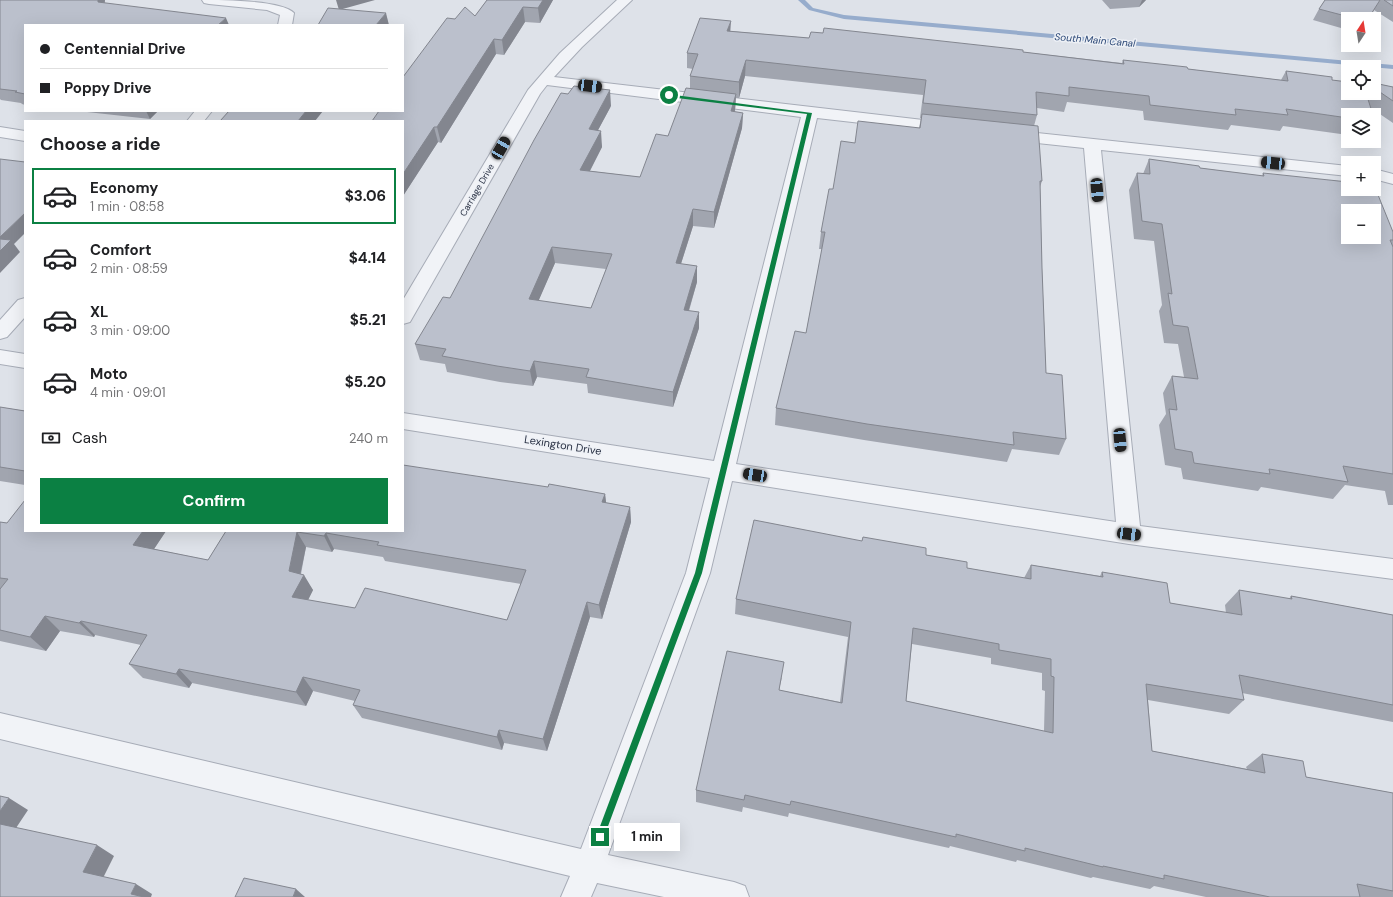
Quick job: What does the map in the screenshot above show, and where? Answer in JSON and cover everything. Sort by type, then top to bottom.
[{"type":"street","points":[[209,0],[270,6],[287,13],[285,24]]},
{"type":"street","name":"Carriage Drive","points":[[404,315],[533,93],[543,80],[581,41],[625,0]]},
{"type":"street","points":[[543,80],[810,113],[967,130]]},
{"type":"street","points":[[196,120],[203,112]]},
{"type":"street","points":[[576,897],[589,866],[698,573],[810,113]]},
{"type":"street","points":[[0,132],[24,136]]},
{"type":"street","points":[[990,132],[1341,170]]},
{"type":"street","points":[[1092,144],[1129,534]]},
{"type":"street","points":[[1381,176],[1393,179]]},
{"type":"street","points":[[0,332],[24,306]]},
{"type":"street","points":[[0,357],[24,361]]},
{"type":"street","name":"Lexington Drive","points":[[404,421],[1129,534],[1393,569]]},
{"type":"street","points":[[0,726],[589,866],[734,897]]},
{"type":"building","points":[[0,0],[98,0],[98,2],[226,18],[219,24],[24,24],[24,94],[15,92],[17,91],[0,89]]},
{"type":"building","points":[[487,0],[543,0],[538,8],[523,7],[502,40],[494,39],[437,127],[434,127],[404,172],[404,120],[373,120],[378,112],[404,112],[404,76],[447,18],[455,19],[465,7],[475,16]]},
{"type":"building","points":[[1325,0],[1380,0],[1372,12],[1341,12],[1341,15],[1319,9]]},
{"type":"building","points":[[1384,0],[1393,0],[1393,6]]},
{"type":"building","points":[[328,8],[386,13],[377,24],[319,24]]},
{"type":"building","points":[[700,18],[731,21],[727,31],[809,38],[811,32],[823,33],[824,28],[1023,50],[1023,52],[1124,64],[1123,60],[1187,67],[1188,69],[1288,81],[1286,71],[1332,77],[1332,80],[1341,81],[1341,100],[1368,100],[1371,108],[1341,108],[1341,117],[1286,109],[1288,115],[1235,109],[1236,115],[1150,105],[1149,96],[1069,87],[1069,96],[1036,92],[1037,115],[923,103],[926,80],[746,60],[739,82],[690,76],[698,54],[687,53]]},
{"type":"building","points":[[1381,84],[1393,87],[1393,101],[1381,93]]},
{"type":"building","points":[[574,86],[610,90],[589,129],[601,131],[580,170],[640,177],[656,134],[668,136],[686,88],[736,94],[731,111],[743,113],[714,212],[693,209],[676,263],[697,266],[684,310],[699,312],[673,392],[586,377],[589,369],[534,361],[530,371],[442,356],[446,349],[415,344],[443,297],[450,298],[534,140],[561,93],[568,94]],"holes":[[[552,247],[612,254],[591,308],[529,299]]]},
{"type":"building","points":[[228,112],[305,112],[299,120],[221,120]]},
{"type":"building","points":[[922,114],[1038,126],[1042,181],[1040,181],[1046,373],[1062,375],[1066,439],[1013,432],[1014,445],[867,424],[776,408],[795,331],[806,333],[825,232],[821,232],[829,189],[833,189],[841,141],[855,143],[858,121],[920,128]]},
{"type":"building","points":[[0,159],[24,162],[24,214],[0,237]]},
{"type":"building","points":[[1149,159],[1199,166],[1200,168],[1264,176],[1263,173],[1341,181],[1341,196],[1378,196],[1393,232],[1393,240],[1390,240],[1393,247],[1393,474],[1343,466],[1348,482],[1269,469],[1270,474],[1194,463],[1192,452],[1175,449],[1169,409],[1177,410],[1172,376],[1198,379],[1188,327],[1173,325],[1168,293],[1172,294],[1162,224],[1142,221],[1137,173],[1150,174]]},
{"type":"building","points":[[0,239],[11,240],[0,251]]},
{"type":"building","points":[[0,407],[24,411],[24,471],[0,467]]},
{"type":"building","points":[[404,465],[548,487],[549,484],[605,494],[602,502],[630,507],[599,605],[587,602],[543,739],[499,730],[497,737],[353,705],[360,690],[303,677],[296,692],[179,669],[176,674],[129,664],[147,635],[81,621],[79,623],[45,616],[30,637],[0,630],[0,589],[8,579],[0,578],[0,522],[7,523],[24,501],[24,532],[142,532],[133,545],[208,560],[225,532],[297,532],[404,532]],"holes":[[[297,532],[324,536],[326,533],[379,542],[377,545],[526,570],[507,620],[365,588],[355,608],[292,597],[304,575],[289,571]]]},
{"type":"building","points":[[754,520],[862,541],[863,537],[926,548],[926,555],[967,562],[967,568],[1031,579],[1031,565],[1103,577],[1102,572],[1167,583],[1170,603],[1242,615],[1239,590],[1292,599],[1291,596],[1393,615],[1393,705],[1239,675],[1244,700],[1146,684],[1152,751],[1265,773],[1262,754],[1303,761],[1306,777],[1393,793],[1393,891],[1357,884],[1360,897],[1270,897],[1164,875],[1164,879],[1103,867],[1025,848],[1025,851],[956,834],[956,837],[791,801],[790,805],[745,795],[744,800],[696,790],[727,651],[784,662],[779,690],[842,703],[851,622],[736,599]],"holes":[[[913,628],[999,644],[999,650],[1051,659],[1051,676],[1054,677],[1053,733],[906,701]]]},
{"type":"building","points":[[0,796],[9,798],[0,811]]},
{"type":"building","points":[[0,824],[97,845],[83,872],[136,884],[131,894],[144,897],[0,897]]},
{"type":"building","points":[[244,878],[296,889],[293,897],[235,897]]},
{"type":"waterway","name":"South Main Canal","points":[[801,0],[811,9],[844,17],[1393,67]]},
{"type":"route","points":[[600,837],[698,573],[810,113],[669,95]]}]
